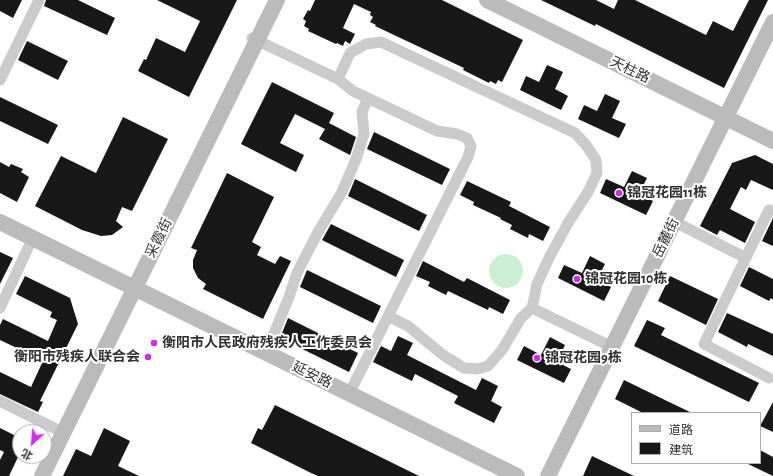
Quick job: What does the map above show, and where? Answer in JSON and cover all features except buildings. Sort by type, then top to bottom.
[{"type":"main road","name":"采霞街","points":[[254,39],[269,0]]},
{"type":"main road","name":"采霞街","points":[[52,437],[129,290],[254,39],[277,0]]},
{"type":"main road","name":"天柱路","points":[[487,0],[773,141]]},
{"type":"main road","name":"岳麓街","points":[[555,476],[679,224],[773,22]]},
{"type":"main road","name":"岳麓街","points":[[548,476],[728,119],[773,35]]},
{"type":"main road","name":"延安路","points":[[0,222],[129,290],[496,476]]},
{"type":"main road","name":"延安路","points":[[0,232],[266,353],[517,476]]},
{"type":"main road","name":"采霞街","points":[[42,476],[129,290]]},
{"type":"main road","name":"采霞街","points":[[33,476],[39,464]]},
{"type":"street","points":[[0,80],[39,0]]},
{"type":"street","points":[[254,39],[338,79],[352,90],[437,131],[457,134],[467,138],[471,146],[468,157],[349,394]]},
{"type":"street","points":[[338,79],[350,53],[366,44],[381,42],[575,133],[586,145],[596,160],[597,173],[588,192],[568,223],[549,258],[537,284],[532,308],[521,318],[502,350],[488,366],[477,369],[464,368],[443,355],[408,326],[388,316]]},
{"type":"street","points":[[266,353],[289,297],[297,273],[318,232],[342,192],[356,159],[364,134],[362,112],[368,98]]},
{"type":"street","points":[[769,210],[704,344],[769,378]]},
{"type":"street","points":[[679,224],[746,258]]},
{"type":"street","points":[[0,308],[29,246]]},
{"type":"street","points":[[532,308],[612,347]]},
{"type":"street","points":[[0,402],[56,429]]},
{"type":"street","points":[[52,428],[56,429]]},
{"type":"shaded area","points":[[503,254],[509,254],[518,259],[522,265],[522,277],[518,283],[509,288],[503,288],[494,283],[489,274],[489,268],[494,259]]},
{"type":"place","name":"锦冠花园11栋","points":[[619,193]]},
{"type":"place","name":"锦冠花园10栋","points":[[577,279]]},
{"type":"place","name":"衡阳市人民政府残疾人工作委员会","points":[[154,343]]},
{"type":"place","name":"衡阳市残疾人联合会","points":[[148,357]]},
{"type":"place","name":"锦冠花园9栋","points":[[537,358]]}]
